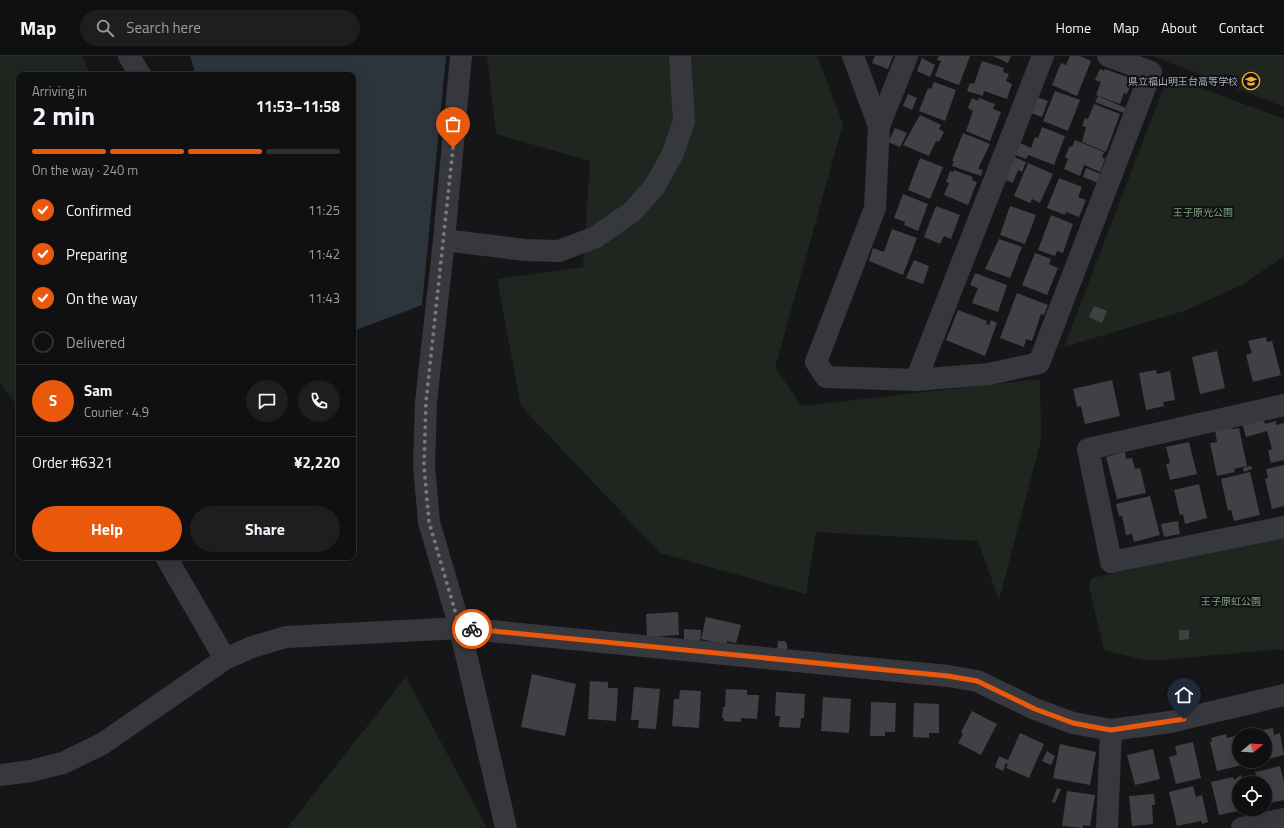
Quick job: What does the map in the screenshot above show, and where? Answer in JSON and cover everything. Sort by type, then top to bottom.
[{"type":"street","points":[[129,56],[138,72]]},
{"type":"street","points":[[461,56],[444,240],[426,402],[424,466],[429,522],[460,628],[506,828]]},
{"type":"street","points":[[444,240],[525,250],[559,251],[596,237],[633,211],[655,186],[674,153],[684,121],[680,56]]},
{"type":"street","points":[[853,56],[879,126]]},
{"type":"street","points":[[907,56],[879,126],[875,208],[816,362],[826,377],[916,380],[989,374],[1039,363],[1151,72],[1108,56]]},
{"type":"street","points":[[916,380],[1043,56]]},
{"type":"street","points":[[1284,405],[1088,450],[1112,562],[1284,528]]},
{"type":"street","points":[[168,560],[225,659]]},
{"type":"street","points":[[0,775],[31,771],[63,763],[102,744],[225,659],[252,647],[286,638],[460,628],[948,676],[977,681],[1035,709],[1073,723],[1111,730],[1170,722],[1284,695]]},
{"type":"street","points":[[1107,828],[1111,730]]},
{"type":"street","points":[[1242,828],[1284,818]]},
{"type":"shaded area","points":[[190,56],[446,56],[422,305],[356,330],[356,72],[195,72]]},
{"type":"shaded area","name":"県立福山明王台高等学校","points":[[1152,56],[1284,56],[1284,107]]},
{"type":"green space","points":[[0,56],[82,56],[90,72],[16,72],[16,405],[0,382]]},
{"type":"green space","points":[[487,56],[817,56],[843,124],[775,368],[802,406],[1040,379],[1041,440],[999,600],[978,541],[816,532],[806,594],[660,553],[521,406],[497,279],[583,267],[590,161],[496,134]]},
{"type":"green space","name":"県立福山明王台高等学校","points":[[1164,56],[1284,56],[1284,103]]},
{"type":"green space","name":"王子原光公園","points":[[1168,76],[1284,119],[1284,256],[1242,285],[1184,311],[1064,347]]},
{"type":"green space","name":"王子原虹公園","points":[[1284,536],[1284,649],[1150,661],[1104,650],[1089,586],[1092,578]]},
{"type":"green space","points":[[406,677],[487,828],[287,828]]},
{"type":"building","points":[[875,56],[893,56],[888,69],[872,63]]},
{"type":"building","points":[[939,56],[970,56],[959,85],[935,76],[941,61],[937,60]]},
{"type":"building","points":[[993,56],[1011,56],[1008,63]]},
{"type":"building","points":[[1070,56],[1080,56],[1091,61],[1077,96],[1052,85],[1061,63],[1066,65]]},
{"type":"building","points":[[922,58],[935,65],[930,77],[917,71]]},
{"type":"building","points":[[982,61],[1004,68],[1003,72],[1009,74],[1006,81],[1012,84],[1007,99],[984,91],[983,96],[967,91],[970,83],[974,84]]},
{"type":"building","points":[[1100,69],[1104,71],[1105,69],[1133,79],[1127,94],[1124,93],[1120,104],[1096,95],[1101,82],[1095,80]]},
{"type":"building","points":[[934,82],[956,90],[945,121],[919,111],[928,88],[931,89]]},
{"type":"building","points":[[1055,91],[1080,100],[1068,131],[1043,121]]},
{"type":"building","points":[[908,94],[917,98],[912,110],[903,106]]},
{"type":"building","points":[[1098,96],[1126,108],[1124,113],[1095,102]]},
{"type":"building","points":[[1037,97],[1048,101],[1042,117],[1031,113]]},
{"type":"building","points":[[972,98],[978,101],[979,98],[995,104],[993,109],[1001,112],[990,141],[966,131],[973,111],[968,108]]},
{"type":"building","points":[[1094,104],[1120,114],[1106,152],[1082,142],[1086,127],[1082,126],[1085,118],[1088,119]]},
{"type":"building","points":[[920,115],[941,125],[939,129],[944,132],[939,142],[936,141],[929,156],[903,145]]},
{"type":"building","points":[[1042,127],[1065,136],[1054,165],[1028,155],[1026,159],[1015,155],[1020,143],[1031,148],[1035,137],[1038,138]]},
{"type":"building","points":[[895,128],[907,133],[900,147],[888,142]]},
{"type":"building","points":[[963,133],[990,144],[978,169],[983,170],[981,176],[952,166],[954,161],[952,161]]},
{"type":"building","points":[[1075,140],[1104,152],[1102,157],[1105,159],[1100,172],[1084,165],[1080,176],[1064,169],[1068,159],[1065,157],[1070,146],[1072,147]]},
{"type":"building","points":[[1014,157],[1026,162],[1022,172],[1018,170],[1013,183],[1005,180]]},
{"type":"building","points":[[920,158],[943,167],[930,199],[908,190]]},
{"type":"building","points":[[1028,163],[1053,174],[1040,203],[1032,199],[1030,203],[1014,196]]},
{"type":"building","points":[[1086,168],[1101,174],[1098,183],[1083,177]]},
{"type":"building","points":[[954,170],[973,177],[972,180],[977,182],[968,205],[944,195],[949,183],[946,182],[950,171],[953,172]]},
{"type":"building","points":[[1059,178],[1082,187],[1078,197],[1086,200],[1079,217],[1066,212],[1065,215],[1047,208]]},
{"type":"building","points":[[903,194],[928,204],[918,231],[904,225],[905,222],[894,218]]},
{"type":"building","points":[[936,206],[960,215],[951,239],[944,236],[940,244],[924,237]]},
{"type":"building","points":[[1010,206],[1036,215],[1025,244],[1000,235]]},
{"type":"building","points":[[1051,215],[1073,224],[1063,253],[1057,251],[1055,256],[1038,250]]},
{"type":"building","points":[[892,229],[917,238],[903,275],[869,261],[873,248],[884,252]]},
{"type":"building","points":[[999,239],[1022,247],[1010,278],[985,269]]},
{"type":"building","points":[[1035,253],[1051,259],[1049,264],[1058,268],[1047,295],[1022,285]]},
{"type":"building","points":[[914,260],[929,266],[923,284],[906,278]]},
{"type":"building","points":[[975,273],[1007,285],[998,312],[972,303],[978,288],[970,285]]},
{"type":"building","points":[[1017,293],[1048,305],[1044,315],[1041,314],[1032,341],[1026,339],[1024,347],[1000,338]]},
{"type":"building","points":[[1094,306],[1107,311],[1102,323],[1089,317]]},
{"type":"building","points":[[958,310],[987,321],[986,324],[989,325],[991,320],[997,323],[985,356],[946,340]]},
{"type":"building","points":[[1266,337],[1267,342],[1272,341],[1281,375],[1253,382],[1246,355],[1252,353],[1248,341]]},
{"type":"building","points":[[1217,351],[1225,388],[1200,394],[1192,357]]},
{"type":"building","points":[[1156,370],[1157,374],[1170,371],[1175,400],[1163,402],[1164,406],[1146,410],[1139,373]]},
{"type":"building","points":[[1112,380],[1120,416],[1085,424],[1081,406],[1077,407],[1073,389]]},
{"type":"building","points":[[1263,418],[1265,424],[1276,421],[1276,425],[1284,423],[1284,460],[1271,463],[1268,451],[1272,449],[1267,431],[1246,437],[1242,423]]},
{"type":"building","points":[[1232,426],[1232,429],[1239,428],[1247,466],[1234,469],[1235,472],[1217,476],[1210,443],[1217,442],[1215,430]]},
{"type":"building","points":[[1189,442],[1197,474],[1170,480],[1166,464],[1170,463],[1166,447]]},
{"type":"building","points":[[1125,452],[1126,459],[1132,458],[1135,469],[1140,468],[1146,493],[1117,499],[1106,457]]},
{"type":"building","points":[[1284,465],[1284,506],[1272,509],[1265,479],[1268,478],[1266,469]]},
{"type":"building","points":[[1251,466],[1252,469],[1244,472],[1243,468]]},
{"type":"building","points":[[1250,472],[1260,515],[1234,521],[1231,510],[1228,511],[1221,479]]},
{"type":"building","points":[[1199,484],[1207,518],[1185,524],[1183,514],[1180,515],[1174,490]]},
{"type":"building","points":[[1150,496],[1160,535],[1134,542],[1132,534],[1126,535],[1122,516],[1119,516],[1116,504]]},
{"type":"building","points":[[1178,521],[1180,534],[1164,537],[1161,524]]},
{"type":"building","points":[[678,612],[679,635],[647,637],[646,614]]},
{"type":"building","points":[[706,617],[741,625],[736,643],[727,641],[727,645],[701,639]]},
{"type":"building","points":[[684,629],[701,630],[700,645],[684,644]]},
{"type":"building","points":[[1179,630],[1189,630],[1189,639],[1179,640]]},
{"type":"building","points":[[778,641],[785,641],[787,644],[787,651],[777,651]]},
{"type":"building","points":[[532,674],[576,684],[565,736],[521,727]]},
{"type":"building","points":[[590,681],[608,682],[608,688],[618,688],[616,721],[588,719]]},
{"type":"building","points":[[634,687],[660,689],[656,729],[638,728],[639,720],[631,720]]},
{"type":"building","points":[[726,689],[747,690],[747,695],[759,695],[757,719],[741,718],[741,722],[724,721],[724,718],[722,718],[723,707],[725,707]]},
{"type":"building","points":[[680,690],[701,691],[699,728],[672,726],[674,699],[679,699]]},
{"type":"building","points":[[776,692],[805,694],[804,718],[801,718],[800,728],[779,727],[780,716],[775,716]]},
{"type":"building","points":[[823,697],[851,699],[849,733],[821,731]]},
{"type":"building","points":[[871,702],[896,703],[895,732],[885,732],[885,736],[870,736]]},
{"type":"building","points":[[914,703],[939,704],[939,733],[929,733],[929,738],[913,737]]},
{"type":"building","points":[[972,711],[997,724],[981,755],[958,743],[963,734],[961,732]]},
{"type":"building","points":[[1272,728],[1274,735],[1280,733],[1284,755],[1272,758]]},
{"type":"building","points":[[1020,733],[1044,744],[1029,778],[1006,768],[1008,764],[1006,763],[1003,771],[995,767],[999,756],[1008,760]]},
{"type":"building","points":[[1226,734],[1227,738],[1232,737],[1232,767],[1217,771],[1210,742],[1212,742],[1211,738]]},
{"type":"building","points":[[1193,742],[1201,778],[1176,784],[1169,757],[1177,755],[1175,746]]},
{"type":"building","points":[[1060,744],[1096,752],[1090,785],[1053,778]]},
{"type":"building","points":[[1153,749],[1160,779],[1135,785],[1127,755]]},
{"type":"building","points":[[1047,751],[1055,756],[1051,765],[1042,761]]},
{"type":"building","points":[[1280,766],[1284,782],[1284,800],[1272,803],[1272,776],[1256,776],[1255,772]]},
{"type":"building","points":[[1232,777],[1232,812],[1219,815],[1211,782]]},
{"type":"building","points":[[1193,786],[1196,797],[1202,795],[1208,822],[1202,824],[1201,821],[1177,826],[1169,792]]},
{"type":"building","points":[[1057,788],[1061,789],[1055,803],[1052,802]]},
{"type":"building","points":[[1067,791],[1095,795],[1090,826],[1083,825],[1083,828],[1062,826]]},
{"type":"building","points":[[1154,794],[1155,805],[1152,805],[1153,824],[1132,826],[1129,796]]},
{"type":"way so far","points":[[453,148],[426,402],[424,466],[429,522],[460,628],[472,629]]},
{"type":"place","name":"県立福山明王台高等学校","points":[[1251,81]]},
{"type":"route","points":[[472,629],[948,676],[977,681],[1035,709],[1073,723],[1111,730],[1184,719]]}]
